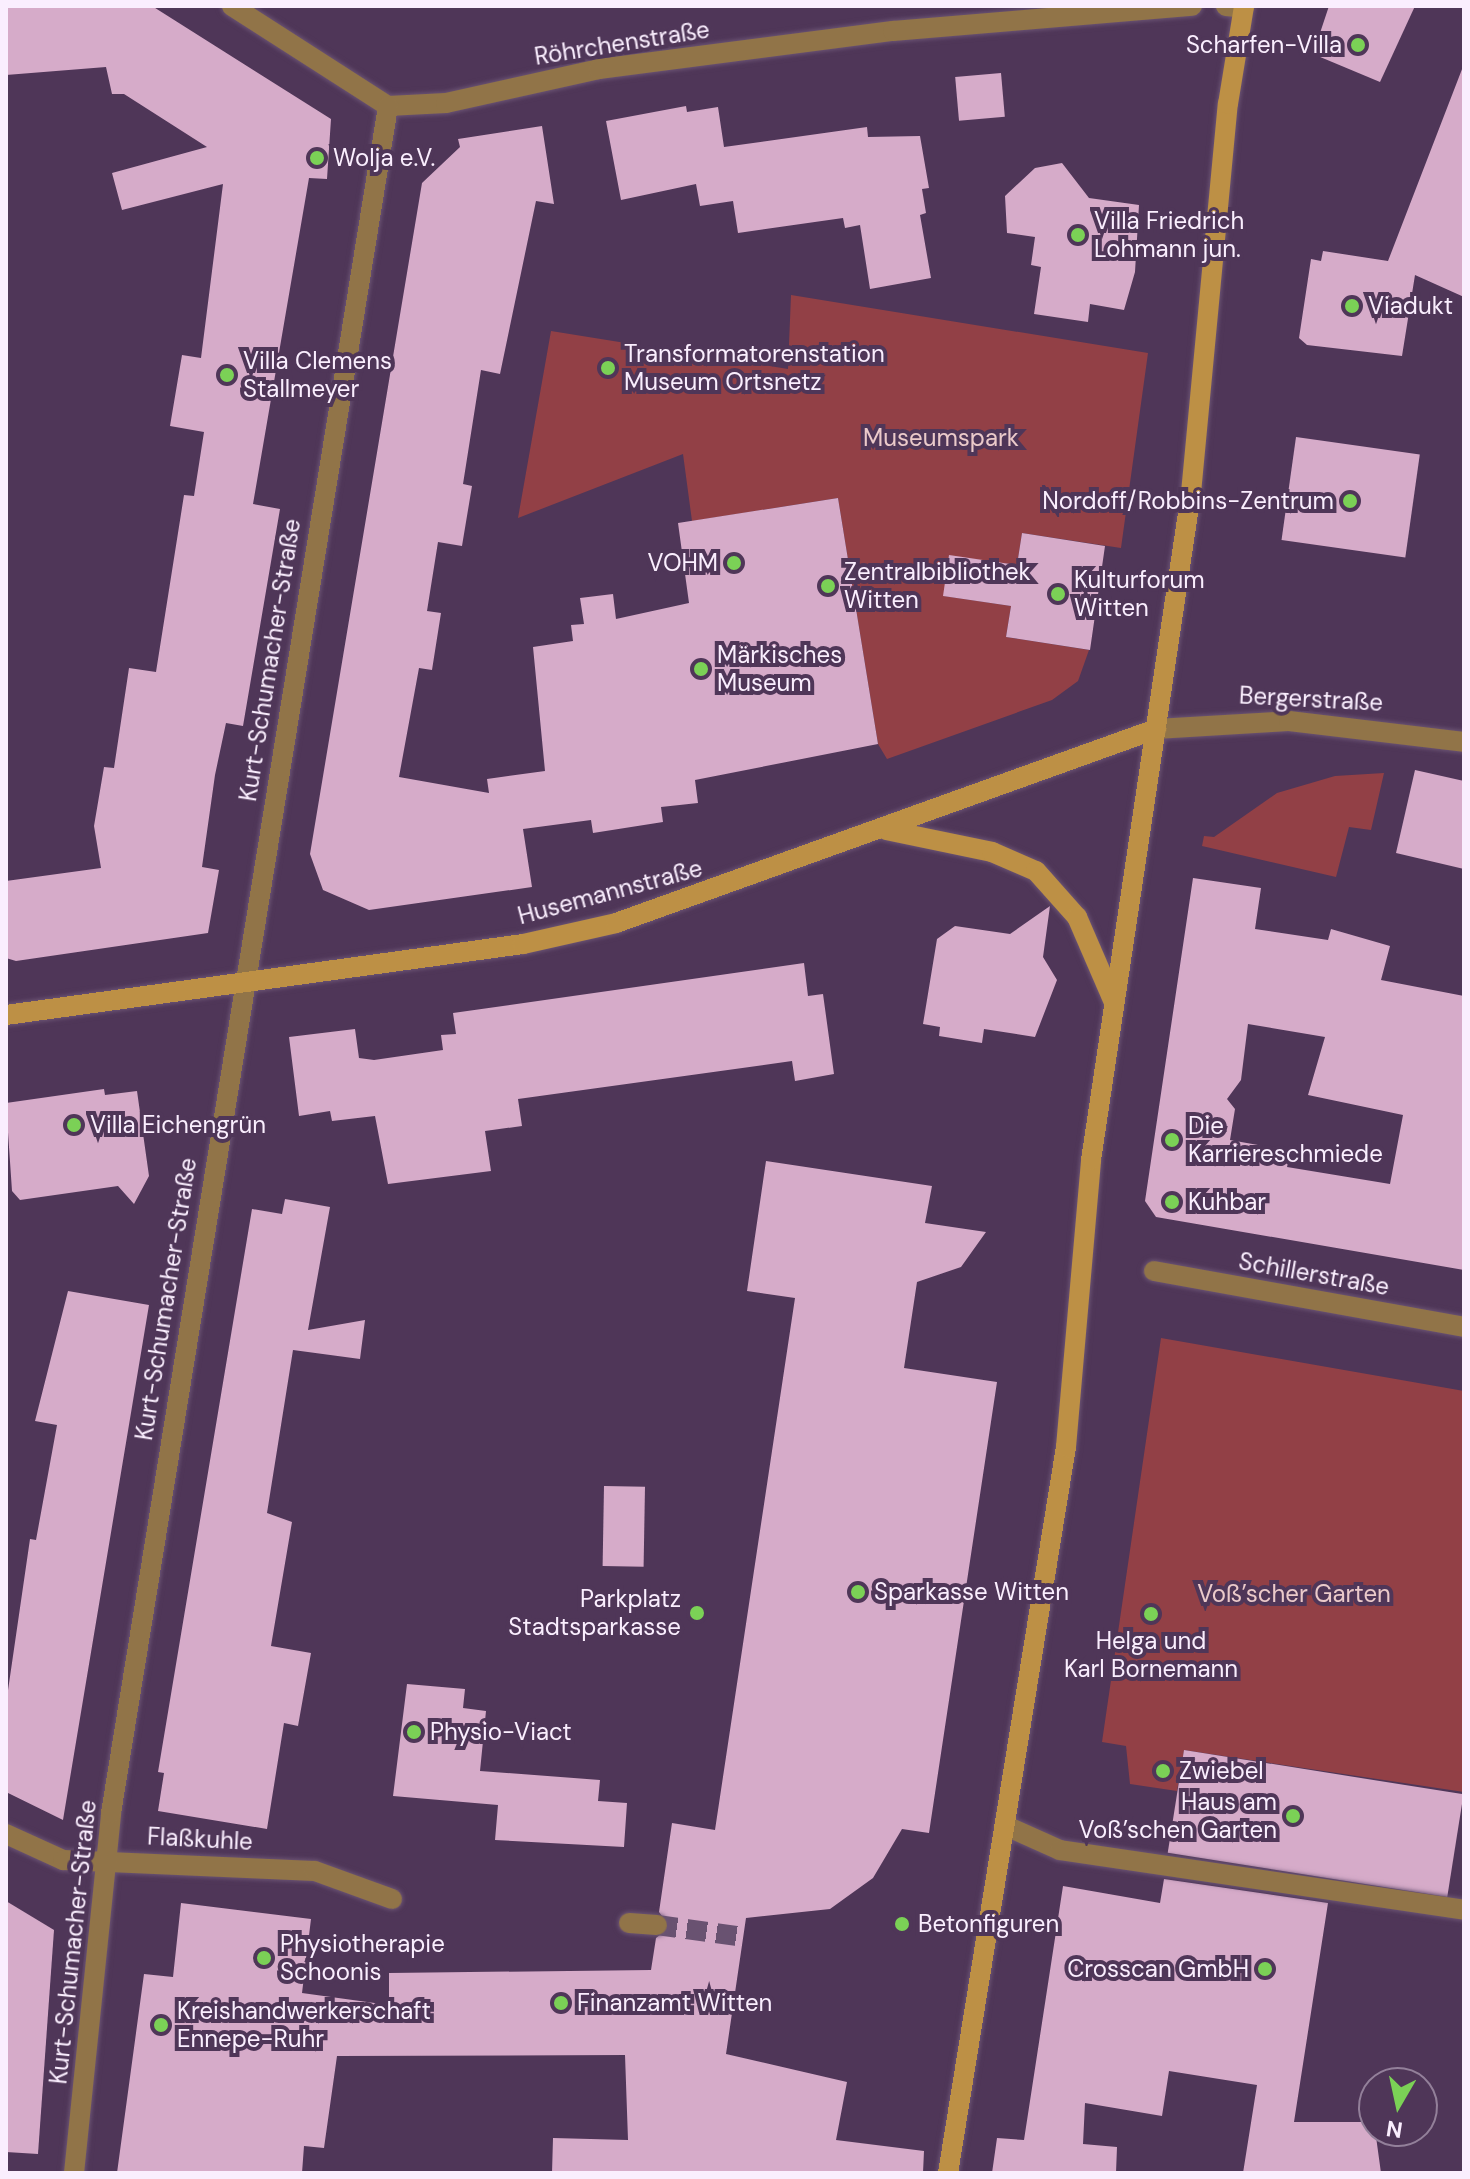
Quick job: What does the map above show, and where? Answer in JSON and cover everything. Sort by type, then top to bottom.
[{"type":"main road","points":[[948,2173],[1006,1826],[1078,1327],[1082,1255],[1113,1000],[1191,493],[1238,7]]},
{"type":"main road","name":"Husemannstraße","points":[[6,1015],[242,985],[616,923],[885,829],[1156,729]]},
{"type":"main road","points":[[885,829],[992,852],[1036,871],[1077,917],[1113,1000]]},
{"type":"street","points":[[232,6],[388,106]]},
{"type":"street","name":"Röhrchenstraße","points":[[388,106],[446,103],[599,69],[893,31],[1192,6]]},
{"type":"street","name":"Kurt-Schumacher-Straße","points":[[74,2173],[105,1860],[242,985],[388,106]]},
{"type":"street","name":"Bergerstraße","points":[[1156,729],[1289,721],[1464,742]]},
{"type":"street","name":"Schillerstraße","points":[[1154,1271],[1464,1327]]},
{"type":"street","points":[[1006,1826],[1060,1850],[1464,1910]]},
{"type":"street","name":"Flaßkuhle","points":[[6,1834],[63,1860],[315,1871],[392,1899]]},
{"type":"street","points":[[629,1923],[657,1925]]},
{"type":"green space","name":"Museumspark","points":[[791,295],[1148,353],[1121,548],[1022,533],[1017,565],[949,556],[944,596],[1011,606],[1006,637],[1089,650],[1078,681],[1052,700],[887,759],[878,744],[838,498],[692,521],[683,454],[518,518],[551,331],[788,369]]},
{"type":"green space","points":[[1384,773],[1371,830],[1349,827],[1336,877],[1202,846],[1204,836],[1214,837],[1277,793],[1335,776]]},
{"type":"green space","name":"Voß’scher Garten","points":[[1161,1338],[1464,1391],[1464,1792],[1184,1750],[1177,1791],[1130,1784],[1126,1746],[1102,1742]]},
{"type":"building","points":[[6,6],[152,6],[331,119],[327,179],[309,178],[253,504],[280,509],[243,726],[226,723],[215,775],[202,867],[219,870],[208,933],[16,961],[6,958],[6,881],[101,868],[94,826],[104,767],[114,768],[129,668],[156,672],[184,495],[194,496],[204,432],[170,426],[182,355],[201,358],[223,184],[122,210],[112,173],[207,147],[124,94],[112,94],[106,67],[6,75]]},
{"type":"building","name":"Scharfen-Villa","points":[[1329,6],[1415,6],[1380,82],[1313,54]]},
{"type":"building","points":[[1464,64],[1464,297],[1415,275],[1402,356],[1307,345],[1299,338],[1311,259],[1321,261],[1323,251],[1388,261]]},
{"type":"building","points":[[1001,73],[1005,117],[959,121],[955,77]]},
{"type":"building","points":[[686,106],[687,112],[718,107],[724,147],[867,127],[868,137],[920,136],[929,188],[922,189],[926,213],[920,215],[931,278],[870,289],[860,225],[845,228],[843,218],[738,233],[733,201],[700,206],[696,184],[621,200],[606,121]]},
{"type":"building","points":[[542,126],[554,204],[536,201],[500,374],[481,370],[463,484],[472,486],[462,546],[438,542],[427,611],[441,613],[432,670],[419,668],[399,777],[489,793],[487,779],[545,771],[533,647],[573,641],[571,625],[584,624],[580,598],[613,594],[616,619],[689,603],[678,523],[838,498],[878,744],[695,780],[698,803],[661,807],[663,822],[593,833],[591,820],[523,829],[532,887],[369,910],[323,890],[310,854],[422,183],[460,147],[458,139]]},
{"type":"building","name":"Villa Friedrich Lohmann jun.","points":[[1062,163],[1089,198],[1139,205],[1135,272],[1124,310],[1090,304],[1088,322],[1034,314],[1041,267],[1031,265],[1035,237],[1007,233],[1005,196],[1035,168]]},
{"type":"building","name":"Nordoff/Robbins-Zentrum","points":[[1296,437],[1420,454],[1405,557],[1282,540]]},
{"type":"building","points":[[1022,533],[1105,546],[1090,650],[1006,637],[1011,606],[943,596],[949,555],[1017,565]]},
{"type":"building","points":[[1415,770],[1464,781],[1464,869],[1396,853]]},
{"type":"building","points":[[1193,878],[1261,888],[1255,929],[1328,940],[1331,929],[1390,946],[1381,980],[1464,996],[1464,1270],[1156,1217],[1145,1201]],"holes":[[[1248,1024],[1325,1037],[1308,1095],[1403,1115],[1390,1184],[1287,1167],[1291,1151],[1230,1140],[1235,1109],[1227,1099],[1241,1080]]]},
{"type":"building","points":[[1050,906],[1043,957],[1057,980],[1035,1037],[984,1029],[982,1043],[939,1036],[940,1027],[923,1024],[937,939],[955,926],[1010,934]]},
{"type":"building","points":[[804,963],[808,996],[823,994],[834,1074],[795,1081],[792,1061],[518,1099],[522,1126],[485,1131],[491,1171],[388,1184],[375,1116],[332,1121],[330,1111],[299,1116],[289,1037],[355,1029],[359,1058],[374,1060],[443,1050],[441,1035],[456,1034],[453,1013]]},
{"type":"building","name":"Villa Eichengrün","points":[[104,1089],[105,1095],[137,1091],[149,1176],[134,1204],[118,1186],[20,1200],[12,1191],[6,1103]]},
{"type":"building","points":[[766,1161],[932,1186],[925,1223],[986,1232],[961,1267],[917,1282],[904,1368],[997,1382],[929,1833],[902,1829],[873,1878],[830,1909],[746,1918],[726,2054],[847,2082],[836,2140],[924,2151],[923,2173],[552,2173],[553,2138],[628,2140],[625,2055],[337,2056],[324,2148],[304,2146],[302,2173],[117,2173],[144,1974],[173,1977],[181,1903],[311,1919],[302,1993],[389,2005],[389,1973],[651,1970],[656,1938],[670,1927],[659,1912],[672,1823],[715,1830],[795,1298],[747,1291]]},
{"type":"building","points":[[285,1199],[330,1207],[308,1330],[365,1320],[360,1359],[293,1350],[267,1513],[292,1522],[271,1646],[311,1653],[298,1726],[284,1723],[267,1829],[158,1811],[164,1773],[158,1772],[252,1209],[282,1214]]},
{"type":"building","points":[[68,1291],[149,1305],[63,1820],[6,1792],[6,1704],[30,1539],[36,1540],[57,1425],[35,1421]]},
{"type":"building","points":[[604,1486],[645,1487],[644,1567],[603,1566]]},
{"type":"building","points":[[407,1684],[465,1689],[463,1708],[486,1711],[480,1771],[600,1780],[598,1801],[627,1803],[624,1847],[495,1840],[498,1805],[393,1796]]},
{"type":"building","name":"Haus am Voß’schen Garten","points":[[1184,1750],[1464,1794],[1447,1897],[1168,1853]]},
{"type":"building","points":[[1164,1879],[1328,1903],[1294,2122],[1358,2122],[1358,2147],[1377,2147],[1381,2173],[1243,2173],[1257,2085],[1169,2071],[1162,2116],[1085,2103],[1083,2144],[1117,2147],[1116,2173],[992,2173],[997,2138],[1024,2140],[1063,1886],[1160,1903]]},
{"type":"building","points":[[6,1901],[54,1930],[38,2154],[6,2152]]},
{"type":"tunnel","points":[[657,1925],[743,1937]]},
{"type":"place","name":"Scharfen-Villa","points":[[1358,45]]},
{"type":"place","name":"Wolja e.V.","points":[[317,158]]},
{"type":"place","name":"Villa Friedrich Lohmann jun.","points":[[1078,235]]},
{"type":"place","name":"Viadukt","points":[[1352,306]]},
{"type":"place","name":"Transformatorenstation Museum Ortsnetz","points":[[608,368]]},
{"type":"place","name":"Villa Clemens Stallmeyer","points":[[227,375]]},
{"type":"place","name":"Nordoff/Robbins-Zentrum","points":[[1350,501]]},
{"type":"place","name":"VOHM","points":[[734,563]]},
{"type":"place","name":"Zentralbibliothek Witten","points":[[828,586]]},
{"type":"place","name":"Kulturforum Witten","points":[[1058,594]]},
{"type":"place","name":"Märkisches Museum","points":[[701,669]]},
{"type":"place","name":"Villa Eichengrün","points":[[74,1125]]},
{"type":"place","name":"Die Karriereschmiede","points":[[1172,1140]]},
{"type":"place","name":"Kuhbar","points":[[1172,1202]]},
{"type":"place","name":"Sparkasse Witten","points":[[858,1592]]},
{"type":"place","name":"Parkplatz Stadtsparkasse","points":[[697,1613]]},
{"type":"place","name":"Helga und Karl Bornemann","points":[[1151,1614]]},
{"type":"place","name":"Physio-Viact","points":[[414,1732]]},
{"type":"place","name":"Zwiebel","points":[[1163,1771]]},
{"type":"place","name":"Haus am Voß’schen Garten","points":[[1293,1816]]},
{"type":"place","name":"Betonfiguren","points":[[902,1924]]},
{"type":"place","name":"Physiotherapie Schoonis","points":[[264,1958]]},
{"type":"place","name":"Crosscan GmbH","points":[[1265,1969]]},
{"type":"place","name":"Finanzamt Witten","points":[[561,2003]]},
{"type":"place","name":"Kreishandwerkerschaft Ennepe-Ruhr","points":[[161,2025]]}]
